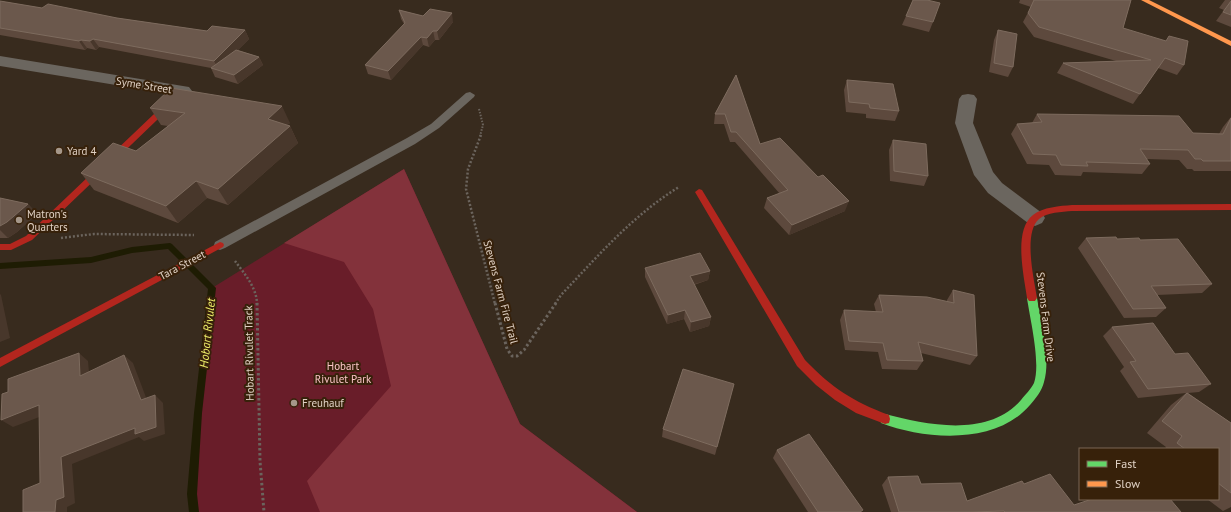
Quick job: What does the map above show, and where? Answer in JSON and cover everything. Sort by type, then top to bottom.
[{"type":"street","points":[[1144,0],[1231,44]]},
{"type":"street","name":"Syme Street","points":[[0,61],[183,91]]},
{"type":"street","name":"Syme Street","points":[[0,247],[17,244],[29,238],[183,91]]},
{"type":"street","points":[[968,99],[964,123],[984,175],[996,188],[1036,218],[1052,210],[1072,208],[1231,207]]},
{"type":"street","name":"Stevens Farm Drive","points":[[699,192],[801,362],[823,386],[847,404],[878,418],[947,431],[976,429],[1000,422],[1018,411],[1031,398],[1038,384],[1041,367],[1026,253],[1028,231],[1036,218]]},
{"type":"street","name":"Tara Street","points":[[0,363],[220,245]]},
{"type":"lane","name":"Tara Street","points":[[220,245],[364,166],[382,158],[435,126],[470,95]]},
{"type":"path","name":"Stevens Farm Fire Trail","points":[[470,95],[483,116],[480,138],[472,155],[466,177],[466,189],[507,349],[512,356],[518,356],[524,350],[561,295],[622,230],[661,198],[679,186],[694,189],[699,192]]},
{"type":"path","name":"Hobart Rivulet Track","points":[[56,239],[94,234],[160,234],[210,238],[230,255],[249,280],[258,299],[260,461],[264,512]]},
{"type":"green space","name":"Hobart Rivulet Park","points":[[404,169],[520,424],[637,512],[194,512],[192,494],[198,413],[212,288]]},
{"type":"shaded area","points":[[404,169],[520,424],[637,512],[320,512],[307,481],[391,386],[373,309],[344,262],[284,243]]},
{"type":"building","points":[[913,0],[927,0],[940,3],[933,22],[906,16]]},
{"type":"building","points":[[1034,0],[1131,0],[1123,28],[1166,41],[1169,36],[1188,41],[1184,65],[1165,58],[1140,94],[1063,63],[1151,60],[1039,27],[1028,13]]},
{"type":"building","points":[[0,1],[42,8],[48,4],[117,18],[207,31],[212,26],[245,30],[214,61],[93,39],[90,41],[79,41],[0,28]]},
{"type":"building","points":[[1231,1],[1231,15],[1223,12]]},
{"type":"building","points":[[430,9],[452,13],[437,31],[433,31],[427,38],[421,37],[388,71],[365,65],[405,23],[399,10],[423,16]]},
{"type":"building","points":[[998,30],[1017,34],[1013,67],[994,63]]},
{"type":"building","points":[[236,50],[259,57],[234,75],[211,68]]},
{"type":"building","points":[[736,75],[760,144],[780,138],[818,177],[823,175],[849,201],[792,225],[767,198],[788,190],[736,132],[731,132],[725,114],[715,114]]},
{"type":"building","points":[[847,80],[893,84],[899,111],[870,108],[869,104],[849,102]]},
{"type":"building","points":[[171,88],[282,106],[268,119],[290,126],[218,189],[196,181],[166,206],[81,173],[113,143],[136,151],[185,113],[150,108]]},
{"type":"building","points":[[1037,114],[1179,116],[1193,133],[1223,134],[1231,118],[1231,161],[1203,161],[1201,159],[1195,159],[1188,150],[1140,149],[1150,164],[1086,162],[1088,166],[1061,165],[1056,155],[1033,154],[1017,124],[1042,122]]},
{"type":"building","points":[[893,140],[926,144],[928,176],[894,171]]},
{"type":"building","points":[[0,198],[28,204],[0,226]]},
{"type":"building","points":[[1116,237],[1117,239],[1139,238],[1140,240],[1178,239],[1212,284],[1151,286],[1166,308],[1133,309],[1086,238]]},
{"type":"building","points":[[700,253],[710,271],[690,276],[711,317],[691,322],[685,310],[668,315],[645,268]]},
{"type":"building","points":[[953,290],[974,295],[977,356],[918,342],[923,361],[887,360],[883,343],[849,341],[844,310],[883,312],[879,295],[927,297],[954,303]]},
{"type":"building","points":[[1153,323],[1175,354],[1188,353],[1211,384],[1148,389],[1130,362],[1136,361],[1112,327]]},
{"type":"building","points":[[79,353],[80,376],[124,355],[141,400],[155,395],[156,427],[135,434],[135,428],[61,457],[64,497],[56,500],[55,512],[23,512],[23,490],[40,483],[39,405],[1,420],[2,394],[8,392],[8,379]]},
{"type":"building","points":[[683,369],[734,384],[717,447],[663,429]]},
{"type":"building","points":[[1187,393],[1231,423],[1231,493],[1219,484],[1219,448],[1184,448],[1177,443],[1182,436],[1162,421]]},
{"type":"building","points":[[809,434],[863,510],[860,512],[818,512],[777,450]]},
{"type":"building","points":[[1050,474],[1074,505],[1089,500],[1171,500],[1181,512],[899,512],[888,477],[918,476],[921,484],[961,483],[967,501],[1022,481],[1024,484]]},
{"type":"waterway","name":"Hobart Rivulet","points":[[0,266],[91,260],[132,250],[170,246],[212,288],[198,413],[192,494],[194,512]]},
{"type":"traffic: fast","points":[[885,419],[923,428],[964,430],[984,427],[1002,421],[1018,411],[1031,396],[1039,383],[1041,375],[1040,353],[1032,298]]},
{"type":"traffic: slow","points":[[1144,0],[1231,44]]},
{"type":"traffic: jam","points":[[0,247],[11,247],[29,238],[178,96]]},
{"type":"traffic: jam","points":[[699,192],[801,363],[838,397],[860,409],[885,419]]},
{"type":"traffic: jam","points":[[1032,298],[1026,256],[1026,244],[1031,223],[1040,215],[1054,210],[1072,208],[1231,207]]},
{"type":"traffic: jam","points":[[0,363],[220,245]]},
{"type":"place","name":"Yard 4","points":[[59,151]]},
{"type":"place","name":"Matron's Quarters","points":[[19,220]]},
{"type":"place","name":"Freuhauf","points":[[294,403]]}]
